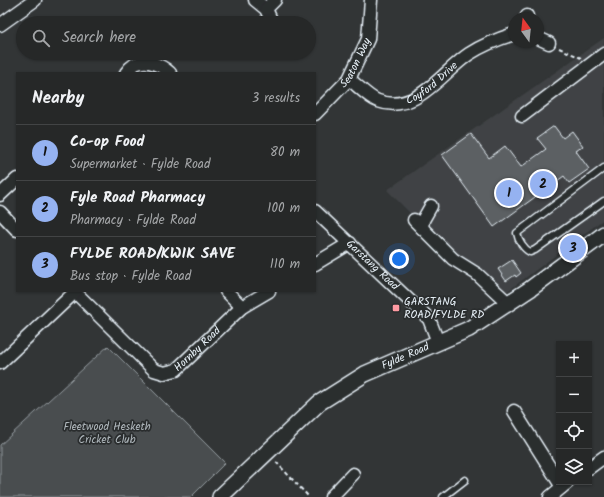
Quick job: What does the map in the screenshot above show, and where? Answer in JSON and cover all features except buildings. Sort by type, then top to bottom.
[{"type":"street","points":[[0,25],[35,0]]},
{"type":"street","points":[[255,0],[266,9],[269,16]]},
{"type":"street","points":[[266,9],[275,0]]},
{"type":"street","name":"Seaton Way","points":[[316,113],[349,79],[368,39],[371,0]]},
{"type":"street","name":"Coyford Drive","points":[[349,79],[377,101],[399,105],[410,101],[438,81],[468,54],[494,40],[508,36]]},
{"type":"street","points":[[522,116],[604,54]]},
{"type":"street","points":[[127,72],[134,64],[144,62],[154,63],[169,72]]},
{"type":"street","points":[[0,195],[16,180]]},
{"type":"street","points":[[431,206],[423,220],[418,224],[452,259],[477,274],[508,303]]},
{"type":"street","points":[[0,212],[16,229]]},
{"type":"street","name":"Garstang Road","points":[[316,212],[430,319],[438,342]]},
{"type":"street","name":"Fylde Road","points":[[220,497],[319,403],[364,374],[469,329],[604,234]]},
{"type":"street","points":[[316,263],[350,243]]},
{"type":"street","points":[[0,363],[75,292]]},
{"type":"street","name":"Hornby Road","points":[[75,292],[154,370],[164,374],[176,370],[242,307],[267,292]]},
{"type":"street","points":[[227,292],[242,307]]},
{"type":"street","points":[[514,410],[556,471]]},
{"type":"street","points":[[592,466],[604,457]]},
{"type":"street","points":[[331,497],[353,474]]},
{"type":"street","points":[[550,497],[564,485]]},
{"type":"lane","points":[[604,168],[517,233],[518,238],[527,250],[530,252],[535,250],[604,201]]},
{"type":"lane","points":[[443,497],[464,480]]},
{"type":"path","points":[[544,41],[592,63]]},
{"type":"path","points":[[267,452],[309,497]]},
{"type":"shaded area","points":[[604,38],[604,219],[496,300],[387,190]]},
{"type":"green space","name":"Fleetwood Hesketh Cricket Club","points":[[108,346],[225,463],[191,497],[0,497],[0,445]]},
{"type":"place","name":"Fyle Road Pharmacy","points":[[543,184]]},
{"type":"place","name":"Co-op Food","points":[[509,193]]},
{"type":"place","name":"FYLDE ROAD/KWIK SAVE","points":[[573,248]]},
{"type":"place","name":"GARSTANG ROAD/FYLDE RD","points":[[396,308]]}]
